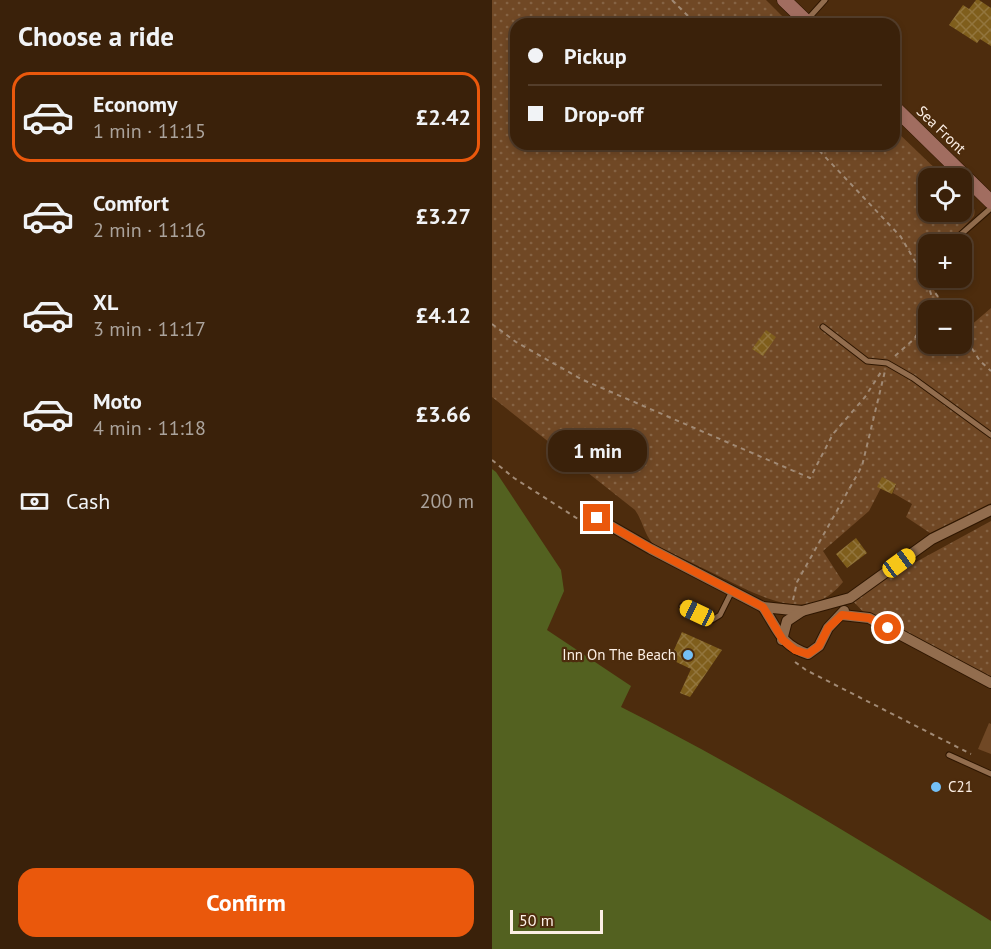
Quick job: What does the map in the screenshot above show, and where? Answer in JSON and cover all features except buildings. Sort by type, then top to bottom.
[{"type":"street","points":[[784,0],[803,18]]},
{"type":"street","name":"Sea Front","points":[[900,113],[991,202]]},
{"type":"street","points":[[597,518],[763,607],[796,611],[850,598],[932,539],[991,510]]},
{"type":"street","points":[[763,607],[783,640],[795,650],[808,654],[819,646],[828,628],[842,615],[850,598]]},
{"type":"street","points":[[783,640],[787,621],[796,611]]},
{"type":"street","points":[[842,615],[869,618],[991,684]]},
{"type":"lane","points":[[812,18],[825,0]]},
{"type":"lane","points":[[961,234],[991,208]]},
{"type":"lane","points":[[824,327],[867,361],[887,363],[913,378],[991,435]]},
{"type":"lane","points":[[682,606],[712,620],[720,615],[732,591]]},
{"type":"lane","points":[[949,755],[991,774]]},
{"type":"path","points":[[672,0],[690,18]]},
{"type":"path","points":[[819,150],[901,237],[918,267]]},
{"type":"path","points":[[931,288],[940,300]]},
{"type":"path","points":[[492,324],[516,342],[581,379],[810,478],[833,434],[865,397],[887,363],[918,333]]},
{"type":"path","points":[[972,349],[980,361],[991,371]]},
{"type":"path","points":[[796,611],[797,582],[862,466],[887,363]]},
{"type":"path","points":[[492,460],[514,478],[590,527]]},
{"type":"path","points":[[788,657],[806,670],[970,754]]},
{"type":"shaded area","points":[[492,0],[766,0],[784,18],[510,18],[510,150],[900,150],[900,135],[935,168],[918,168],[918,222],[968,222],[957,234],[918,234],[918,288],[932,288],[941,300],[918,300],[918,354],[972,354],[972,324],[991,308],[991,503],[930,533],[906,517],[912,504],[893,493],[896,485],[885,480],[869,511],[823,551],[843,582],[830,595],[815,602],[800,605],[769,599],[753,593],[653,544],[635,510],[492,397]]},
{"type":"shaded area","points":[[972,205],[975,212],[972,218]]},
{"type":"shaded area","points":[[492,469],[561,570],[564,591],[547,630],[631,686],[621,707],[762,783],[991,921],[991,949],[492,949]]},
{"type":"shaded area","points":[[991,521],[991,682],[869,618],[850,598]]},
{"type":"shaded area","points":[[989,723],[991,724],[991,754],[978,749]]},
{"type":"place","name":"Inn On The Beach","points":[[688,655]]},
{"type":"place","name":"C21","points":[[936,787]]},
{"type":"route","points":[[597,518],[651,549],[763,607],[783,640],[795,650],[808,654],[819,646],[828,628],[842,615],[869,618],[888,628]]}]
